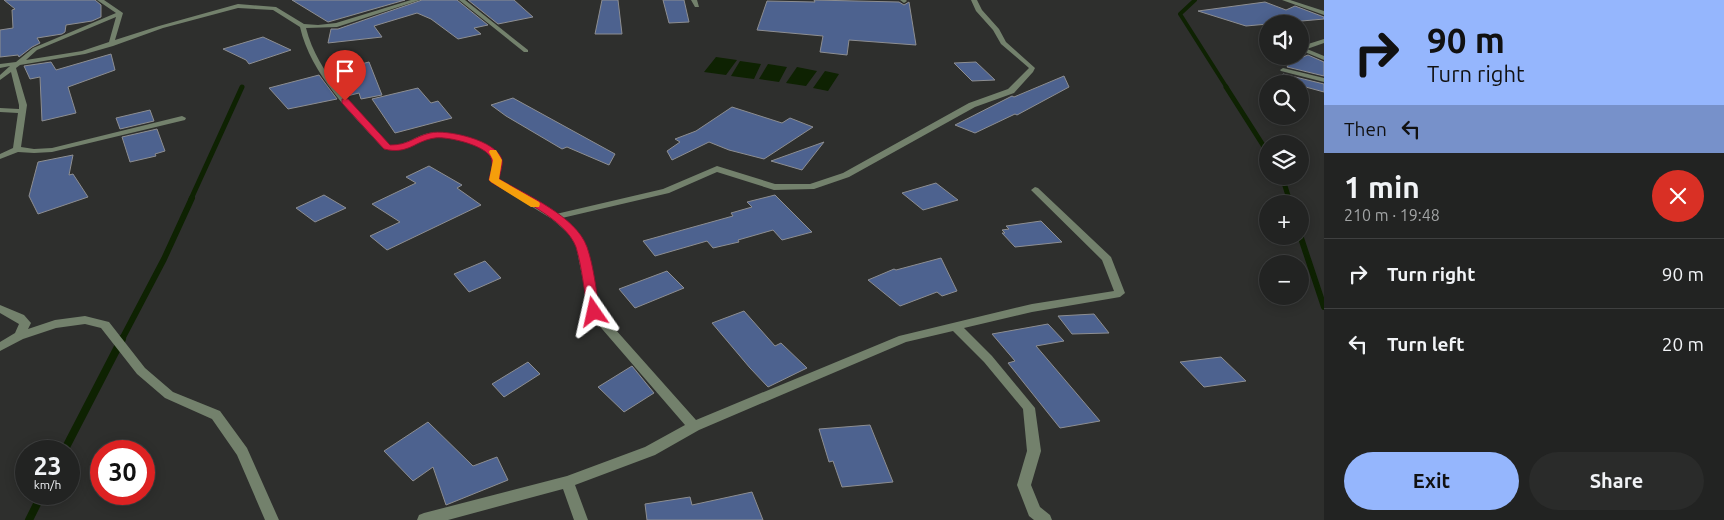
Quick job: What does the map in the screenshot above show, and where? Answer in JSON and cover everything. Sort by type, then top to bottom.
[{"type":"street","points":[[100,0],[120,12]]},
{"type":"street","points":[[252,6],[261,0]]},
{"type":"street","points":[[0,66],[16,66],[83,53],[198,16],[238,6],[274,8],[303,26],[318,27],[338,25],[417,0]]},
{"type":"street","points":[[462,0],[526,51]]},
{"type":"street","points":[[555,217],[666,191],[717,169],[774,187],[811,187],[846,175],[972,105],[1011,91],[1032,68],[1003,43],[996,29],[979,10],[974,0]]},
{"type":"street","points":[[1286,0],[1324,13]]},
{"type":"street","points":[[111,45],[120,12]]},
{"type":"street","points":[[0,78],[35,48],[120,12]]},
{"type":"street","points":[[303,26],[312,54],[345,101],[387,147],[403,148],[430,136],[444,134],[469,140],[493,152],[497,160],[494,180],[555,217],[573,232],[581,246],[594,312],[694,426]]},
{"type":"street","points":[[1324,41],[1307,46],[1303,50],[1324,58]]},
{"type":"street","points":[[16,66],[23,105],[17,149]]},
{"type":"street","points":[[1283,70],[1324,80]]},
{"type":"street","points":[[0,110],[22,111]]},
{"type":"street","points":[[0,157],[17,149],[34,151],[52,150],[182,118]]},
{"type":"street","points":[[424,520],[567,482],[650,451],[694,426],[903,339],[1032,308],[1120,293],[1107,259],[1035,190]]},
{"type":"street","points":[[0,309],[20,318],[25,324],[19,336]]},
{"type":"street","points":[[0,347],[19,336],[55,324],[86,320],[104,325],[141,371],[169,395],[216,415],[242,452],[272,520]]},
{"type":"street","points":[[955,326],[988,359],[1029,408],[1034,451],[1024,485],[1034,511],[1045,520]]},
{"type":"street","points":[[567,482],[582,520]]},
{"type":"shaded area","points":[[716,57],[737,60],[726,75],[704,72]]},
{"type":"shaded area","points":[[740,61],[761,64],[754,79],[731,76]]},
{"type":"shaded area","points":[[768,64],[787,67],[779,82],[759,79]]},
{"type":"shaded area","points":[[797,67],[817,71],[806,86],[786,83]]},
{"type":"shaded area","points":[[825,71],[839,74],[828,91],[813,88]]},
{"type":"building","points":[[4,0],[95,0],[101,5],[101,17],[92,21],[66,25],[65,32],[62,34],[37,38],[40,43],[19,57],[18,55],[0,57],[0,30],[13,28],[12,10],[15,9]]},
{"type":"building","points":[[292,0],[405,0],[328,22]]},
{"type":"building","points":[[422,0],[457,0],[488,25],[474,28],[481,34],[458,39],[431,19],[417,13],[374,26],[382,37],[328,43],[331,29],[338,29]]},
{"type":"building","points":[[468,0],[514,0],[533,17],[498,24]]},
{"type":"building","points":[[602,0],[618,0],[622,34],[595,34]]},
{"type":"building","points":[[663,0],[684,0],[689,22],[669,23]]},
{"type":"building","points":[[814,0],[899,2],[904,5],[909,2],[916,45],[849,40],[847,55],[820,52],[823,36],[757,30],[767,1],[815,2]]},
{"type":"building","points":[[1265,2],[1286,10],[1295,6],[1324,17],[1324,19],[1309,20],[1309,15],[1259,15],[1259,25],[1246,26],[1198,11]]},
{"type":"building","points":[[263,37],[291,50],[249,64],[246,60],[223,49]]},
{"type":"building","points":[[111,54],[115,70],[68,87],[76,113],[42,121],[40,77],[30,79],[24,66],[51,62],[56,70]]},
{"type":"building","points":[[1309,55],[1324,62],[1324,76],[1287,67],[1288,65],[1309,65]]},
{"type":"building","points":[[369,62],[382,95],[361,99],[359,93],[347,96],[329,72]]},
{"type":"building","points":[[976,62],[995,80],[972,81],[954,63]]},
{"type":"building","points":[[319,75],[337,99],[288,109],[269,88]]},
{"type":"building","points":[[1064,76],[1069,87],[1017,115],[1015,114],[975,133],[955,125],[1012,96],[1014,97]]},
{"type":"building","points":[[1309,80],[1324,84],[1324,92],[1309,88]]},
{"type":"building","points":[[418,88],[431,103],[438,101],[452,118],[395,133],[372,99]]},
{"type":"building","points":[[513,98],[615,154],[609,165],[567,147],[562,149],[491,105]]},
{"type":"building","points":[[732,107],[782,123],[790,118],[813,127],[764,159],[729,150],[709,142],[672,160],[667,151],[680,142],[675,139],[696,131]]},
{"type":"building","points":[[150,110],[154,121],[120,129],[116,118]]},
{"type":"building","points":[[157,129],[165,151],[155,154],[156,156],[130,162],[122,137]]},
{"type":"building","points":[[824,142],[802,170],[771,161]]},
{"type":"building","points":[[73,155],[69,175],[73,174],[88,197],[38,214],[29,196],[38,162]]},
{"type":"building","points":[[429,166],[462,185],[457,188],[481,205],[387,250],[370,236],[400,222],[372,204],[416,183],[406,177]]},
{"type":"building","points":[[936,183],[958,200],[923,210],[902,193]]},
{"type":"building","points":[[324,195],[346,208],[315,222],[296,208]]},
{"type":"building","points":[[775,195],[812,232],[782,240],[773,230],[738,240],[739,242],[713,248],[707,241],[655,256],[643,241],[733,216],[731,213],[752,207],[747,202]]},
{"type":"building","points":[[1041,221],[1062,242],[1015,247],[1002,233],[1005,233],[1002,230],[1009,229],[1006,226]]},
{"type":"building","points":[[941,258],[957,291],[942,296],[937,292],[900,306],[868,280],[894,269]]},
{"type":"building","points":[[485,261],[501,278],[469,292],[454,274]]},
{"type":"building","points":[[667,271],[684,288],[635,308],[619,289]]},
{"type":"building","points":[[744,311],[775,346],[781,343],[807,368],[768,387],[712,323]]},
{"type":"building","points":[[1094,314],[1109,333],[1072,334],[1058,316]]},
{"type":"building","points":[[1048,324],[1064,341],[1036,346],[1100,421],[1060,428],[1008,363],[1015,361],[992,334]]},
{"type":"building","points":[[1221,357],[1246,381],[1204,387],[1180,362]]},
{"type":"building","points":[[528,362],[540,374],[504,397],[492,384]]},
{"type":"building","points":[[632,366],[654,393],[624,412],[598,387]]},
{"type":"building","points":[[428,422],[473,466],[497,457],[508,480],[446,505],[433,467],[413,481],[384,451]]},
{"type":"building","points":[[870,425],[893,482],[842,487],[833,461],[829,462],[819,429]]},
{"type":"building","points":[[752,492],[763,520],[647,520],[645,504],[690,497],[692,505]]},
{"type":"waterway","points":[[1195,0],[1180,14],[1227,88]]},
{"type":"waterway","points":[[191,199],[242,87]]},
{"type":"waterway","points":[[1226,87],[1259,139]]},
{"type":"waterway","points":[[1285,185],[1288,195]]},
{"type":"waterway","points":[[121,341],[164,259],[192,198]]},
{"type":"waterway","points":[[1303,245],[1324,307]]},
{"type":"waterway","points":[[70,440],[122,339]]},
{"type":"waterway","points":[[29,520],[36,505]]},
{"type":"slow traffic","points":[[493,152],[497,160],[494,180],[535,204]]},
{"type":"route","points":[[345,101],[387,147],[403,148],[430,136],[444,134],[469,140],[493,152],[497,160],[494,180],[555,217],[573,232],[581,246],[594,312]]}]
